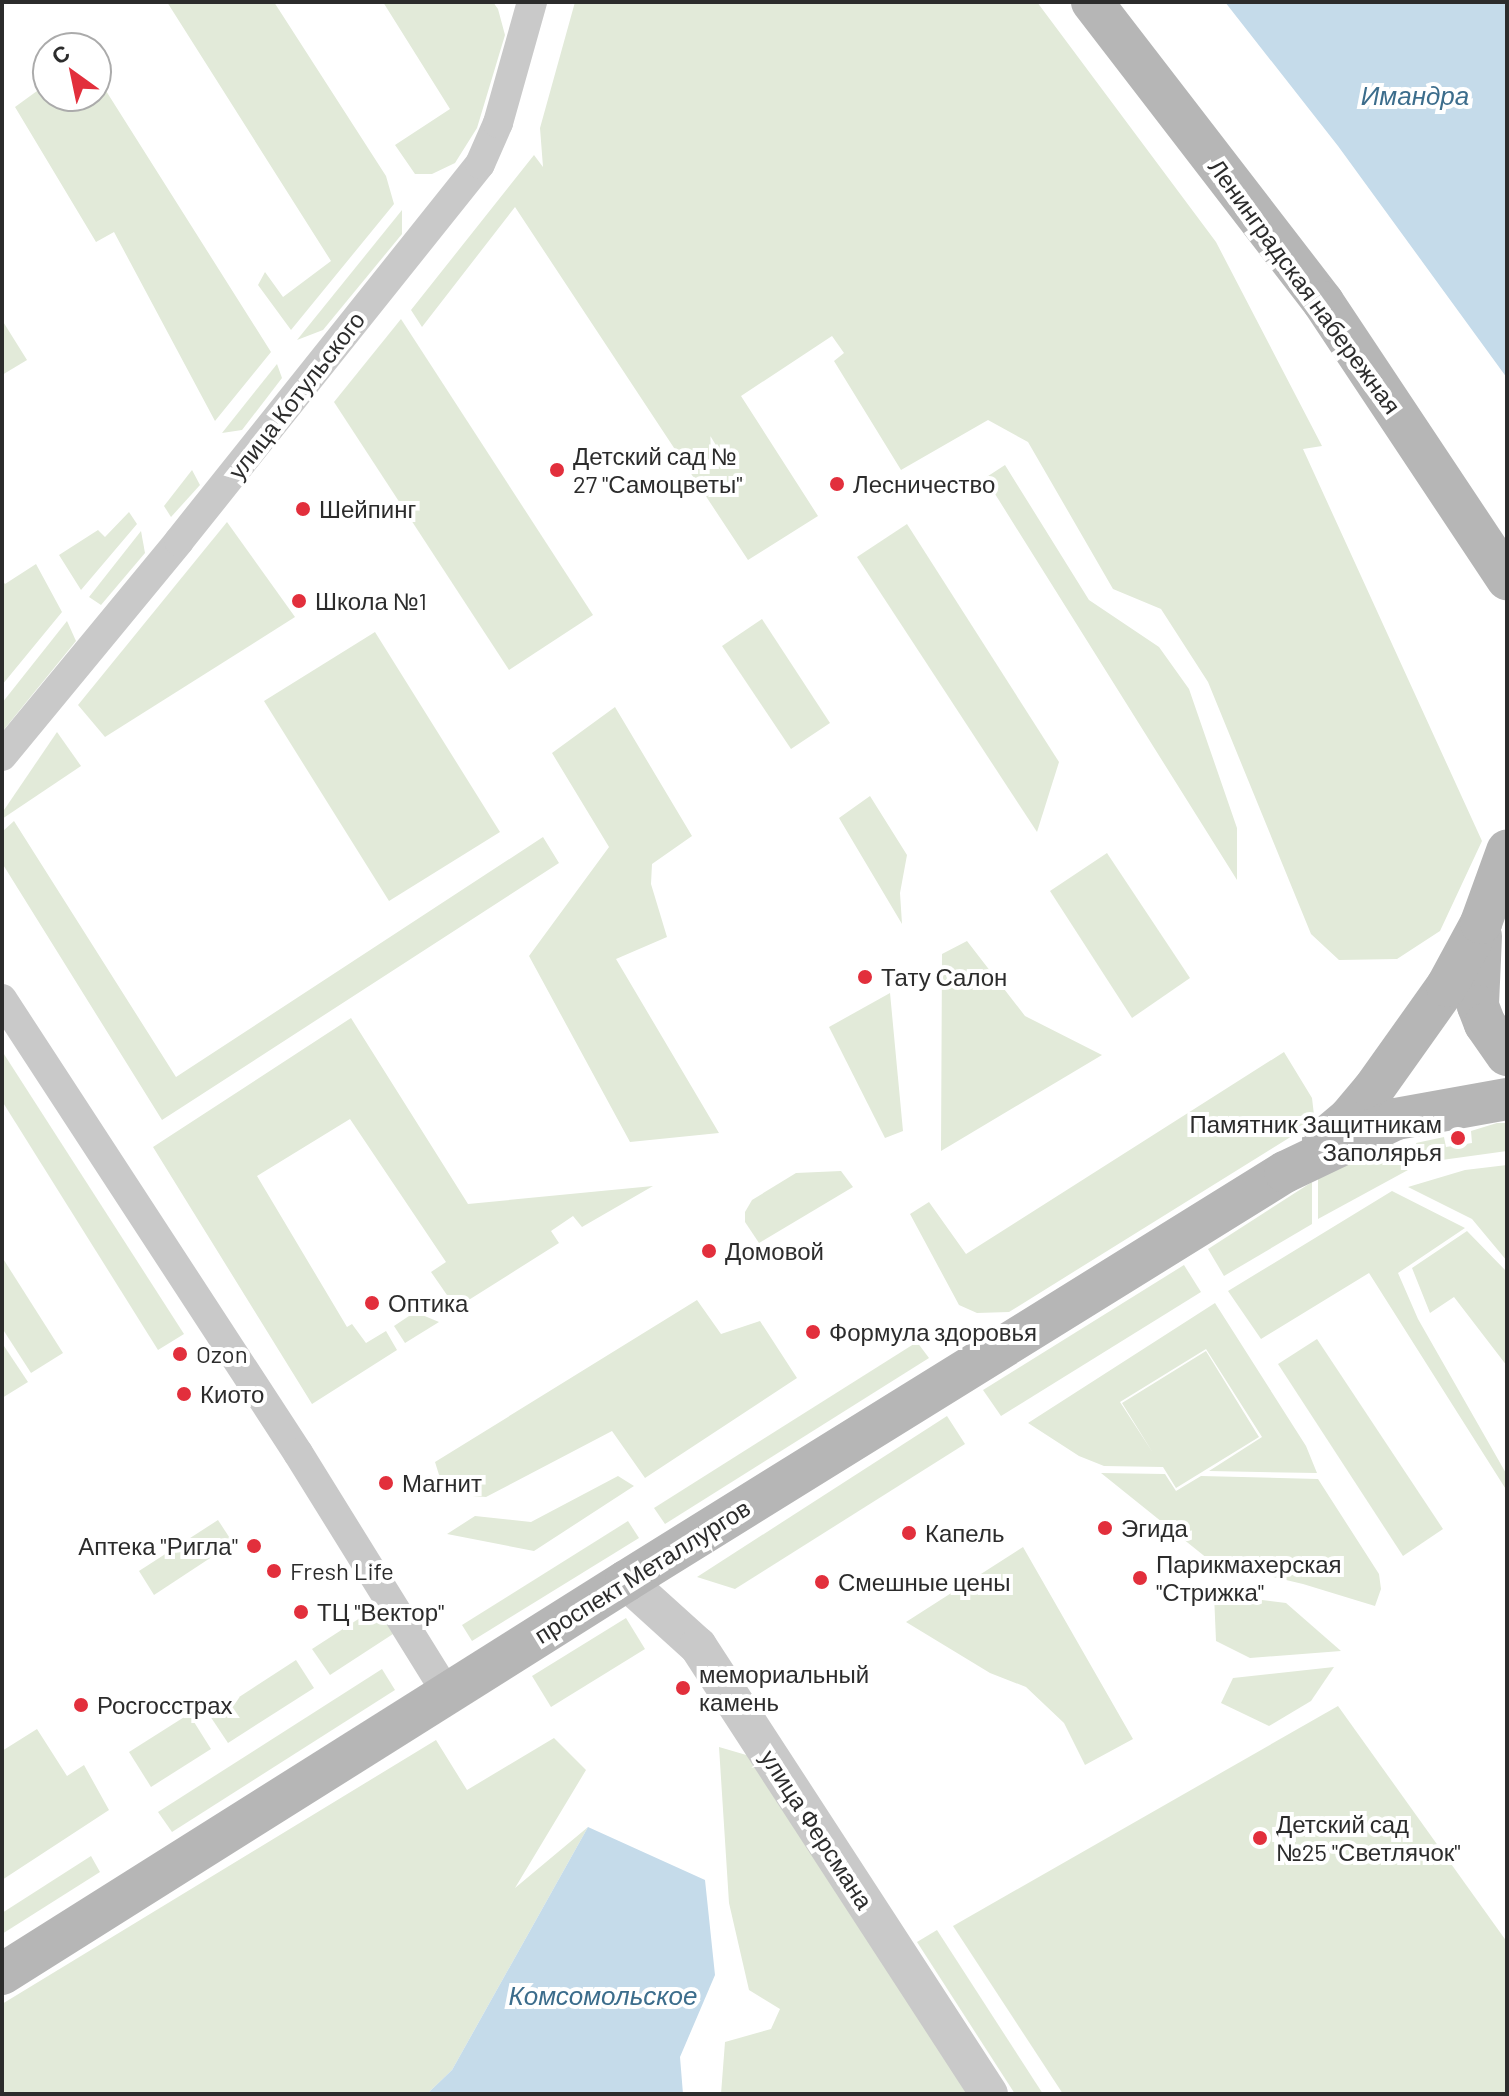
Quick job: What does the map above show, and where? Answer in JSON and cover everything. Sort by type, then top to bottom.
[{"type":"main road","name":"Ленинградская набережная","points":[[1092,2],[1323,302],[1507,579]]},
{"type":"main road","points":[[1285,1172],[1350,1117],[1373,1090],[1447,986],[1481,923],[1507,851]]},
{"type":"main road","points":[[1481,923],[1478,1006],[1490,1033],[1507,1055]]},
{"type":"main road","points":[[1285,1172],[1396,1119],[1507,1099]]},
{"type":"main road","name":"проспект Металлургов","points":[[2,1974],[626,1581],[1285,1172]]},
{"type":"street","name":"улица Котульского","points":[[2,756],[170,552],[480,164],[498,123],[532,2]]},
{"type":"street","points":[[2,999],[298,1453],[447,1693]]},
{"type":"street","name":"улица Ферсмана","points":[[626,1581],[698,1646],[989,2094]]},
{"type":"green space","points":[[167,2],[274,2],[386,176],[394,204],[291,330],[258,285],[265,272],[283,297],[331,261]]},
{"type":"green space","points":[[383,2],[493,2],[498,9],[505,35],[477,128],[455,163],[432,174],[415,174],[395,145],[450,109]]},
{"type":"green space","points":[[575,2],[1037,2],[1216,242],[1322,446],[1303,449],[1482,841],[1440,931],[1397,959],[1339,960],[1311,934],[1208,682],[1161,609],[1113,589],[1028,442],[988,420],[901,470],[834,361],[844,353],[832,336],[741,396],[818,516],[748,560],[515,207],[422,327],[411,310],[534,155],[543,167],[540,128]]},
{"type":"green space","points":[[32,95],[32,112],[112,112],[112,100],[271,352],[215,421],[114,232],[96,242],[15,107]]},
{"type":"green space","points":[[402,210],[402,234],[323,330],[297,340]]},
{"type":"green space","points":[[401,319],[593,615],[509,670],[334,402]]},
{"type":"green space","points":[[2,320],[27,360],[2,375]]},
{"type":"green space","points":[[277,364],[282,378],[242,430],[222,433]]},
{"type":"green space","points":[[1005,465],[1089,600],[1159,647],[1189,689],[1237,828],[1237,880],[985,478]]},
{"type":"green space","points":[[192,470],[200,485],[171,517],[164,506]]},
{"type":"green space","points":[[129,512],[137,524],[81,590],[59,555],[98,530],[105,537]]},
{"type":"green space","points":[[227,522],[295,617],[105,737],[78,705]]},
{"type":"green space","points":[[907,524],[1059,762],[1037,832],[857,557]]},
{"type":"green space","points":[[141,531],[145,553],[101,605],[89,597]]},
{"type":"green space","points":[[36,564],[62,612],[2,685],[2,580],[5,584]]},
{"type":"green space","points":[[762,619],[830,723],[791,749],[722,646]]},
{"type":"green space","points":[[67,621],[76,641],[2,732],[2,703]]},
{"type":"green space","points":[[375,632],[500,832],[389,901],[264,701]]},
{"type":"green space","points":[[615,707],[692,836],[652,864],[651,884],[667,937],[616,959],[719,1133],[630,1142],[529,956],[609,847],[552,753]]},
{"type":"green space","points":[[57,732],[81,766],[2,819],[2,813]]},
{"type":"green space","points":[[870,796],[907,855],[900,893],[902,924],[839,818]]},
{"type":"green space","points":[[14,821],[176,1077],[543,837],[559,863],[162,1120],[2,863],[2,832]]},
{"type":"green space","points":[[1107,853],[1190,978],[1132,1018],[1050,891]]},
{"type":"green space","points":[[967,941],[1025,1016],[1102,1055],[941,1151],[942,954]]},
{"type":"green space","points":[[890,993],[903,1131],[885,1138],[829,1027]]},
{"type":"green space","points":[[351,1018],[468,1204],[653,1186],[582,1227],[573,1216],[551,1231],[559,1243],[456,1308],[431,1272],[446,1262],[350,1119],[257,1176],[347,1327],[352,1324],[366,1343],[386,1331],[397,1350],[312,1404],[153,1147]]},
{"type":"green space","points":[[2,1051],[184,1334],[158,1350],[2,1101]]},
{"type":"green space","points":[[1284,1052],[1312,1098],[1314,1115],[1305,1128],[1009,1312],[977,1313],[959,1305],[910,1214],[929,1202],[966,1254]]},
{"type":"green space","points":[[1507,1123],[1507,1151],[1420,1163],[1416,1143],[1444,1137],[1446,1147],[1472,1143],[1471,1131]]},
{"type":"green space","points":[[1389,1136],[1408,1170],[1318,1219],[1318,1178]]},
{"type":"green space","points":[[1507,1165],[1507,1261],[1472,1219],[1408,1187],[1465,1170]]},
{"type":"green space","points":[[841,1171],[853,1187],[759,1243],[745,1222],[745,1212],[752,1200],[796,1173]]},
{"type":"green space","points":[[1312,1182],[1312,1224],[1224,1276],[1208,1249]]},
{"type":"green space","points":[[1392,1191],[1465,1228],[1398,1273],[1418,1319],[1507,1475],[1507,1491],[1369,1273],[1261,1339],[1228,1291]]},
{"type":"green space","points":[[1467,1231],[1507,1272],[1507,1366],[1454,1297],[1430,1313],[1412,1268]]},
{"type":"green space","points":[[2,1257],[63,1353],[31,1373],[2,1328]]},
{"type":"green space","points":[[1184,1265],[1201,1292],[1001,1416],[983,1390]]},
{"type":"green space","points":[[697,1300],[721,1334],[760,1321],[797,1378],[645,1478],[612,1431],[486,1497],[445,1494],[435,1462]]},
{"type":"green space","points":[[1215,1303],[1306,1446],[1317,1473],[1209,1471],[1262,1437],[1206,1349],[1120,1402],[1153,1453],[1122,1403],[1206,1351],[1259,1437],[1176,1488],[1163,1467],[1104,1466],[1079,1456],[1028,1423]]},
{"type":"green space","points":[[415,1312],[439,1322],[405,1343],[394,1326]]},
{"type":"green space","points":[[1317,1339],[1443,1529],[1403,1556],[1278,1364]]},
{"type":"green space","points":[[917,1342],[929,1358],[665,1524],[654,1508]]},
{"type":"green space","points":[[2,1343],[28,1382],[2,1398]]},
{"type":"green space","points":[[947,1416],[965,1444],[735,1589],[697,1577]]},
{"type":"green space","points":[[1101,1473],[1165,1474],[1176,1491],[1201,1476],[1318,1479],[1379,1574],[1381,1589],[1375,1606],[1303,1584],[1213,1563]]},
{"type":"green space","points":[[618,1476],[634,1486],[534,1551],[447,1534],[475,1516],[531,1522]]},
{"type":"green space","points":[[218,1520],[233,1543],[154,1595],[139,1571]]},
{"type":"green space","points":[[628,1521],[639,1538],[472,1641],[462,1625]]},
{"type":"green space","points":[[1023,1547],[1133,1739],[1085,1765],[1064,1723],[1026,1687],[990,1673],[906,1622]]},
{"type":"green space","points":[[1214,1594],[1286,1603],[1341,1651],[1250,1658],[1216,1641]]},
{"type":"green space","points":[[377,1607],[393,1634],[330,1675],[312,1649]]},
{"type":"green space","points":[[626,1618],[645,1649],[551,1707],[532,1676]]},
{"type":"green space","points":[[296,1660],[314,1688],[228,1743],[210,1716]]},
{"type":"green space","points":[[1334,1667],[1311,1701],[1269,1726],[1221,1703],[1233,1678]]},
{"type":"green space","points":[[382,1669],[395,1690],[172,1832],[158,1812]]},
{"type":"green space","name":"Детский сад №25 \"Светлячок\"","points":[[1338,1706],[1507,1942],[1507,2094],[1063,2094],[953,1926]]},
{"type":"green space","points":[[189,1714],[211,1749],[151,1787],[129,1752]]},
{"type":"green space","points":[[37,1729],[67,1776],[84,1765],[109,1810],[2,1880],[2,1751]]},
{"type":"green space","points":[[554,1738],[586,1770],[515,1888],[588,1827],[452,2070],[427,2094],[2,2094],[2,2004],[436,1740],[467,1790]]},
{"type":"green space","points":[[719,1747],[760,1759],[975,2094],[721,2094],[725,2042],[771,2029],[780,2009],[749,1990],[729,1903]]},
{"type":"green space","points":[[91,1856],[100,1872],[2,1934],[2,1913]]},
{"type":"green space","points":[[937,1930],[1043,2094],[1015,2094],[917,1942]]},
{"type":"water","name":"Имандра","points":[[1225,2],[1507,2],[1507,378],[1338,146]]},
{"type":"water","name":"Комсомольское","points":[[588,1827],[705,1880],[715,1975],[680,2057],[683,2094],[427,2094],[452,2070]]},
{"type":"place","name":"Детский сад № 27 \"Самоцветы\"","points":[[557,470]]},
{"type":"place","name":"Лесничество","points":[[837,484]]},
{"type":"place","name":"Шейпинг","points":[[303,509]]},
{"type":"place","name":"Школа №1","points":[[299,601]]},
{"type":"place","name":"Тату Салон","points":[[865,977]]},
{"type":"place","name":"Памятник Защитникам Заполярья","points":[[1458,1138]]},
{"type":"place","name":"Домовой","points":[[709,1251]]},
{"type":"place","name":"Оптика","points":[[372,1303]]},
{"type":"place","name":"Формула здоровья","points":[[813,1332]]},
{"type":"place","name":"Ozon","points":[[180,1354]]},
{"type":"place","name":"Киото","points":[[184,1394]]},
{"type":"place","name":"Магнит","points":[[386,1483]]},
{"type":"place","name":"Эгида","points":[[1105,1528]]},
{"type":"place","name":"Капель","points":[[909,1533]]},
{"type":"place","name":"Аптека \"Ригла\"","points":[[254,1546]]},
{"type":"place","name":"Fresh Life","points":[[274,1571]]},
{"type":"place","name":"Парикмахерская \"Стрижка\"","points":[[1140,1578]]},
{"type":"place","name":"Смешные цены","points":[[822,1582]]},
{"type":"place","name":"ТЦ \"Вектор\"","points":[[301,1612]]},
{"type":"place","name":"мемориальный камень","points":[[683,1688]]},
{"type":"place","name":"Росгосстрах","points":[[81,1705]]},
{"type":"place","name":"Детский сад №25 \"Светлячок\"","points":[[1260,1838]]}]
